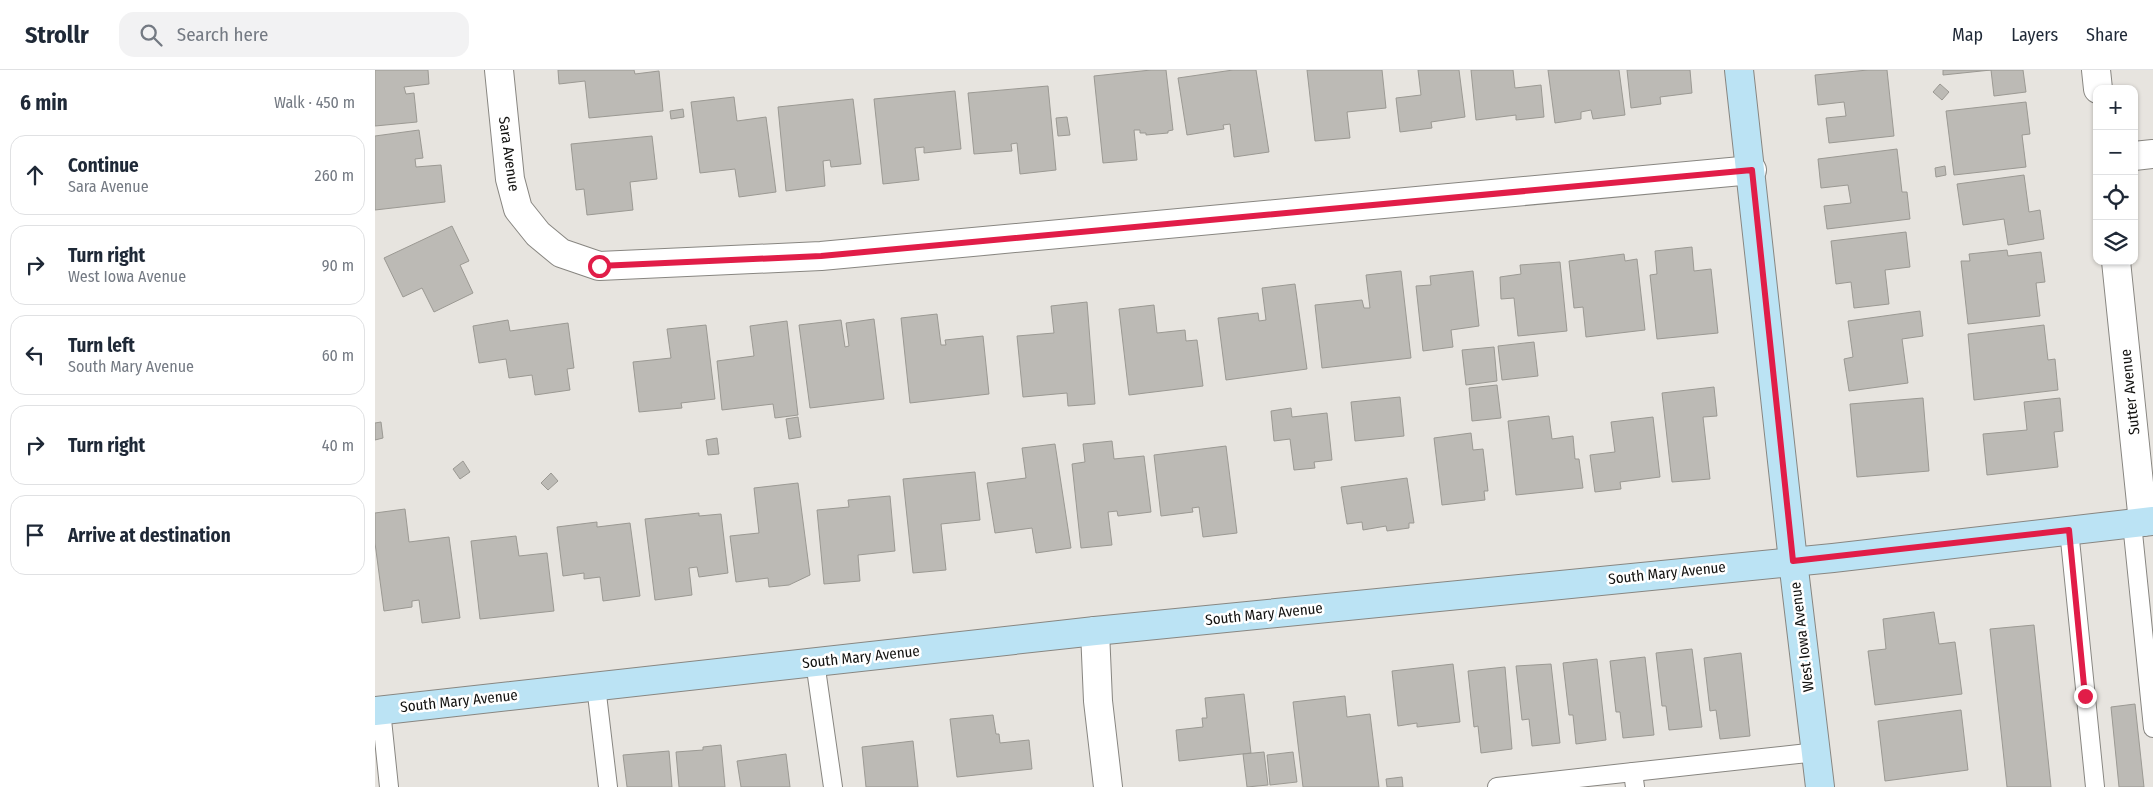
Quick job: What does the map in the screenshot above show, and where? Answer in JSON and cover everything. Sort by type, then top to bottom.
[{"type":"main road","name":"West Iowa Avenue","points":[[1739,70],[1752,170],[1793,561],[1820,787]]},
{"type":"main road","name":"South Mary Avenue","points":[[378,711],[1095,631],[1793,561],[2143,522]]},
{"type":"street","name":"Sara Avenue","points":[[499,70],[509,179],[519,210],[537,234],[561,253],[599,266],[821,256],[1752,170]]},
{"type":"street","points":[[2096,70],[2098,85]]},
{"type":"street","points":[[2138,156],[2153,154]]},
{"type":"street","name":"Sutter Avenue","points":[[2116,265],[2143,522]]},
{"type":"street","points":[[1095,631],[1097,701],[1108,787]]},
{"type":"lane","points":[[2143,522],[2153,728]]},
{"type":"lane","points":[[2069,530],[2095,787]]},
{"type":"lane","points":[[815,662],[833,787]]},
{"type":"lane","points":[[596,686],[608,787]]},
{"type":"lane","points":[[378,711],[389,787]]},
{"type":"lane","points":[[1497,787],[1634,780],[1817,752]]},
{"type":"building","points":[[375,70],[428,70],[429,84],[404,87],[406,94],[414,93],[417,122],[375,126]]},
{"type":"building","points":[[558,70],[634,70],[635,74],[659,71],[663,111],[589,118],[585,81],[559,84]]},
{"type":"building","points":[[1166,70],[1173,130],[1168,131],[1168,133],[1146,135],[1146,133],[1140,133],[1140,130],[1134,130],[1137,160],[1103,163],[1094,76]]},
{"type":"building","points":[[1233,70],[1256,70],[1269,152],[1234,157],[1230,124],[1223,125],[1224,129],[1187,135],[1178,78]]},
{"type":"building","points":[[1307,70],[1382,70],[1386,108],[1347,112],[1350,138],[1315,141]]},
{"type":"building","points":[[1418,70],[1459,70],[1465,117],[1431,122],[1432,128],[1400,132],[1396,98],[1421,95]]},
{"type":"building","points":[[1471,70],[1513,70],[1515,88],[1541,85],[1544,117],[1516,120],[1516,115],[1476,120]]},
{"type":"building","points":[[1548,70],[1619,70],[1625,115],[1593,119],[1591,110],[1581,112],[1581,119],[1555,123]]},
{"type":"building","points":[[1627,70],[1690,70],[1692,93],[1660,97],[1661,104],[1631,108]]},
{"type":"building","points":[[1887,70],[1894,136],[1829,143],[1826,118],[1846,116],[1844,102],[1818,105],[1815,75]]},
{"type":"building","points":[[1943,70],[1991,70],[1943,75]]},
{"type":"building","points":[[1991,70],[2023,70],[2026,92],[1994,96]]},
{"type":"building","points":[[1940,84],[1949,92],[1942,100],[1933,92]]},
{"type":"building","points":[[1048,86],[1056,170],[1020,174],[1017,143],[1011,144],[1012,151],[974,154],[968,93]]},
{"type":"building","points":[[955,91],[961,149],[924,153],[924,147],[915,148],[919,180],[883,184],[874,99]]},
{"type":"building","points":[[734,97],[737,121],[766,117],[776,192],[739,197],[735,169],[700,173],[691,102]]},
{"type":"building","points":[[853,99],[861,164],[831,167],[830,160],[823,161],[825,186],[786,191],[778,107]]},
{"type":"building","points":[[2026,102],[2030,134],[2022,135],[2026,167],[1954,175],[1946,111]]},
{"type":"building","points":[[683,109],[684,117],[671,119],[670,111]]},
{"type":"building","points":[[1067,117],[1070,135],[1058,136],[1056,118]]},
{"type":"building","points":[[419,130],[423,158],[415,159],[416,167],[441,165],[445,202],[375,210],[375,136]]},
{"type":"building","points":[[652,136],[657,179],[630,182],[633,210],[587,215],[584,189],[576,190],[571,144]]},
{"type":"building","points":[[1897,149],[1902,192],[1907,192],[1910,219],[1827,229],[1824,206],[1851,203],[1848,185],[1821,188],[1818,159]]},
{"type":"building","points":[[1945,166],[1946,175],[1936,177],[1935,168]]},
{"type":"building","points":[[2024,175],[2029,212],[2040,210],[2044,239],[2008,245],[2004,219],[1963,225],[1957,184]]},
{"type":"building","points":[[452,226],[469,261],[460,265],[473,293],[434,312],[422,288],[403,297],[384,258]]},
{"type":"building","points":[[1906,232],[1910,267],[1885,270],[1889,304],[1854,308],[1851,282],[1836,284],[1831,241]]},
{"type":"building","points":[[1692,247],[1694,271],[1711,269],[1718,333],[1657,339],[1650,275],[1657,274],[1655,251]]},
{"type":"building","points":[[2007,250],[2008,256],[2041,252],[2045,282],[2036,283],[2040,316],[1968,324],[1961,261],[1970,261],[1969,254]]},
{"type":"building","points":[[1624,254],[1625,261],[1637,259],[1645,330],[1586,337],[1583,307],[1574,308],[1569,261]]},
{"type":"building","points":[[1560,262],[1567,331],[1518,336],[1514,298],[1501,299],[1500,277],[1521,274],[1520,265]]},
{"type":"building","points":[[1401,271],[1411,358],[1322,368],[1315,305],[1362,300],[1364,308],[1370,308],[1366,275]]},
{"type":"building","points":[[1473,271],[1479,326],[1451,330],[1453,347],[1423,351],[1416,286],[1431,285],[1430,276]]},
{"type":"building","points":[[1295,284],[1307,369],[1226,380],[1218,318],[1258,313],[1259,321],[1266,320],[1262,288]]},
{"type":"building","points":[[1087,302],[1095,404],[1068,406],[1067,393],[1023,397],[1017,336],[1054,333],[1051,306]]},
{"type":"building","points":[[1154,305],[1157,333],[1185,330],[1186,341],[1197,340],[1203,386],[1129,395],[1119,309]]},
{"type":"building","points":[[1920,311],[1923,336],[1902,339],[1908,383],[1849,391],[1844,359],[1853,357],[1848,321]]},
{"type":"building","points":[[937,314],[941,345],[946,345],[945,340],[983,336],[989,394],[910,403],[901,318]]},
{"type":"building","points":[[874,319],[884,399],[810,408],[799,325],[841,320],[845,347],[849,346],[846,323]]},
{"type":"building","points":[[508,320],[510,331],[568,323],[574,368],[567,369],[570,390],[535,395],[532,375],[509,378],[506,359],[479,363],[473,326]]},
{"type":"building","points":[[787,321],[798,415],[775,418],[773,404],[722,410],[717,361],[754,356],[750,326]]},
{"type":"building","points":[[706,325],[715,399],[681,403],[682,408],[639,412],[633,362],[671,358],[667,329]]},
{"type":"building","points":[[2044,325],[2048,360],[2055,359],[2058,390],[1974,400],[1968,334]]},
{"type":"building","points":[[1534,342],[1538,376],[1502,380],[1498,346]]},
{"type":"building","points":[[1494,347],[1497,381],[1466,385],[1462,350]]},
{"type":"building","points":[[1497,385],[1501,418],[1472,421],[1469,388]]},
{"type":"building","points":[[1714,387],[1717,416],[1703,417],[1710,479],[1672,482],[1662,393]]},
{"type":"building","points":[[1400,397],[1404,436],[1355,441],[1351,402]]},
{"type":"building","points":[[1923,398],[1929,471],[1857,477],[1850,404]]},
{"type":"building","points":[[2060,398],[2063,431],[2054,432],[2058,467],[1987,475],[1983,434],[2027,430],[2024,402]]},
{"type":"building","points":[[1291,408],[1292,417],[1327,413],[1332,460],[1314,462],[1315,468],[1294,470],[1290,439],[1274,441],[1271,411]]},
{"type":"building","points":[[1549,416],[1552,439],[1573,436],[1575,459],[1579,459],[1583,488],[1516,495],[1508,421]]},
{"type":"building","points":[[798,417],[801,437],[789,439],[786,419]]},
{"type":"building","points":[[1653,417],[1660,477],[1620,482],[1621,489],[1595,492],[1590,455],[1615,452],[1611,422]]},
{"type":"building","points":[[381,422],[383,438],[375,440],[375,423]]},
{"type":"building","points":[[1471,433],[1473,450],[1483,449],[1488,491],[1484,491],[1485,500],[1442,505],[1434,438]]},
{"type":"building","points":[[717,438],[719,454],[708,455],[706,440]]},
{"type":"building","points":[[1112,441],[1114,459],[1144,456],[1151,512],[1118,516],[1117,511],[1108,512],[1112,545],[1081,548],[1072,464],[1085,462],[1083,444]]},
{"type":"building","points":[[1055,444],[1071,548],[1036,553],[1032,528],[995,533],[987,483],[1026,478],[1022,448]]},
{"type":"building","points":[[1226,446],[1237,533],[1203,537],[1199,507],[1192,508],[1193,512],[1161,516],[1154,455]]},
{"type":"building","points":[[463,461],[470,472],[460,479],[453,469]]},
{"type":"building","points":[[975,472],[980,520],[941,524],[946,570],[913,573],[903,479]]},
{"type":"building","points":[[551,473],[558,481],[548,490],[541,483]]},
{"type":"building","points":[[1407,478],[1414,523],[1409,523],[1409,528],[1387,531],[1386,526],[1363,530],[1362,522],[1347,524],[1341,487]]},
{"type":"building","points":[[798,483],[810,575],[789,585],[769,587],[768,578],[736,582],[730,536],[759,533],[754,488]]},
{"type":"building","points":[[890,496],[895,551],[858,555],[860,581],[824,584],[817,510],[849,507],[848,500]]},
{"type":"building","points":[[405,509],[409,542],[449,537],[460,618],[422,623],[419,600],[412,601],[412,607],[384,611],[375,543],[375,513]]},
{"type":"building","points":[[699,513],[699,516],[721,514],[728,573],[699,577],[697,567],[689,568],[692,595],[655,600],[645,519]]},
{"type":"building","points":[[597,522],[597,527],[630,523],[640,596],[603,601],[600,577],[584,579],[584,573],[563,576],[557,527]]},
{"type":"building","points":[[516,536],[519,556],[547,553],[554,611],[480,619],[471,541]]},
{"type":"building","points":[[1934,612],[1939,644],[1955,642],[1962,694],[1875,705],[1868,651],[1886,649],[1883,619]]},
{"type":"building","points":[[2034,625],[2051,787],[2007,787],[1990,629]]},
{"type":"building","points":[[1692,649],[1702,727],[1669,730],[1666,706],[1662,706],[1656,653]]},
{"type":"building","points":[[1741,653],[1750,736],[1720,739],[1716,710],[1710,711],[1704,658]]},
{"type":"building","points":[[1645,657],[1654,735],[1623,738],[1620,712],[1616,712],[1610,661]]},
{"type":"building","points":[[1597,659],[1606,740],[1576,744],[1573,715],[1569,715],[1563,663]]},
{"type":"building","points":[[1453,664],[1460,722],[1417,727],[1417,723],[1398,726],[1392,671]]},
{"type":"building","points":[[1551,664],[1560,743],[1532,746],[1529,719],[1522,720],[1516,666]]},
{"type":"building","points":[[1505,667],[1512,749],[1481,753],[1478,726],[1474,727],[1468,671]]},
{"type":"building","points":[[1244,694],[1251,753],[1179,761],[1176,730],[1203,727],[1202,718],[1207,718],[1205,698]]},
{"type":"building","points":[[1345,696],[1347,717],[1370,714],[1379,787],[1303,787],[1293,702]]},
{"type":"building","points":[[2135,704],[2144,787],[2119,787],[2111,707]]},
{"type":"building","points":[[1961,710],[1968,770],[1885,781],[1878,721]]},
{"type":"building","points":[[993,715],[996,734],[999,734],[1000,743],[1029,740],[1032,769],[957,777],[950,719]]},
{"type":"building","points":[[913,741],[918,787],[866,787],[862,747]]},
{"type":"building","points":[[721,745],[725,787],[679,787],[676,752],[703,750],[703,747]]},
{"type":"building","points":[[669,751],[672,787],[627,787],[623,755]]},
{"type":"building","points":[[1264,752],[1268,785],[1247,787],[1243,754]]},
{"type":"building","points":[[1293,752],[1297,782],[1270,785],[1267,755]]},
{"type":"building","points":[[786,754],[790,787],[741,787],[737,761]]},
{"type":"building","points":[[1402,777],[1403,787],[1387,787],[1386,779]]},
{"type":"route","points":[[599,266],[821,256],[1752,170],[1793,561],[2069,530],[2085,696]]}]
